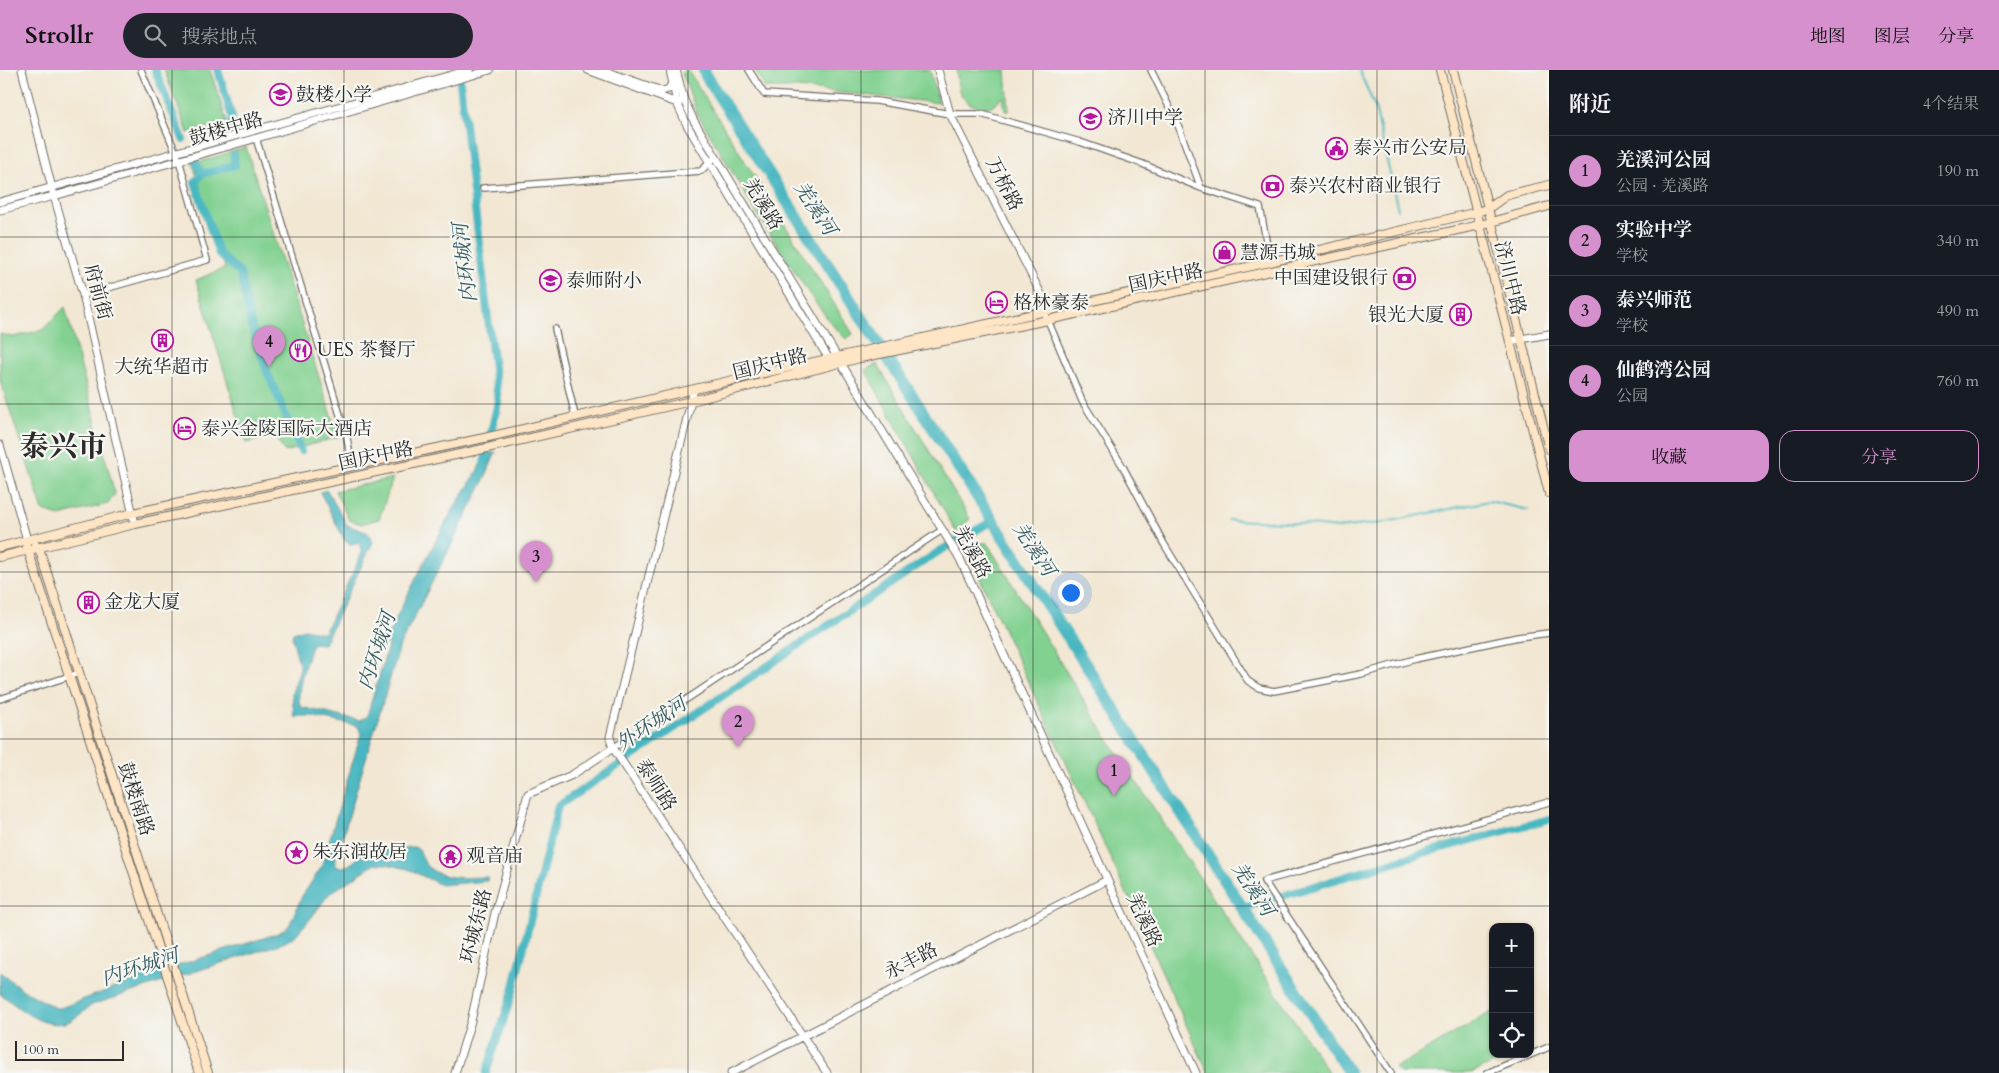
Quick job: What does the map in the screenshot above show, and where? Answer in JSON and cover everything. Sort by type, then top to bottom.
[{"type":"main road","name":"济川中路","points":[[1440,70],[1549,493]]},
{"type":"main road","name":"济川中路","points":[[1453,70],[1549,449]]},
{"type":"main road","name":"国庆中路","points":[[0,557],[135,524],[502,445],[691,401],[859,355],[1044,311],[1270,262],[1477,212],[1489,208],[1506,195],[1549,186]]},
{"type":"main road","name":"国庆中路","points":[[920,342],[1048,320],[1480,225],[1549,206]]},
{"type":"main road","name":"国庆中路","points":[[0,546],[133,513],[484,438],[694,389],[835,361]]},
{"type":"main road","points":[[27,540],[39,548]]},
{"type":"main road","name":"鼓楼南路","points":[[27,540],[27,550],[162,963],[174,985],[208,1073]]},
{"type":"main road","name":"鼓楼南路","points":[[39,548],[171,960],[174,985],[199,1073]]},
{"type":"street","name":"府前街","points":[[22,70],[53,192],[83,295],[135,524]]},
{"type":"street","points":[[83,295],[207,260],[178,156],[141,70]]},
{"type":"street","name":"鼓楼中路","points":[[0,210],[53,192],[178,156],[256,138],[462,74],[490,70]]},
{"type":"street","points":[[588,70],[680,101]]},
{"type":"street","points":[[602,70],[662,91],[668,89],[672,83]]},
{"type":"street","name":"羌溪路","points":[[670,70],[672,83],[680,101],[694,121],[713,160],[835,361],[960,558],[1196,1073]]},
{"type":"street","name":"羌溪路","points":[[676,70],[680,101]]},
{"type":"street","points":[[749,70],[764,94],[877,101],[950,114],[981,114],[1033,128],[1260,207],[1270,262]]},
{"type":"street","name":"万桥路","points":[[938,70],[950,114],[1042,296],[1044,311]]},
{"type":"street","points":[[1151,70],[1178,125],[1201,188]]},
{"type":"street","points":[[178,156],[462,74]]},
{"type":"street","points":[[256,138],[347,438],[352,467]]},
{"type":"street","points":[[482,188],[702,171],[713,160]]},
{"type":"street","points":[[0,202],[53,192]]},
{"type":"street","points":[[1044,311],[1082,401],[1122,464],[1164,544],[1248,681],[1259,688],[1274,691],[1361,674],[1415,659],[1549,632]]},
{"type":"street","points":[[555,329],[575,416]]},
{"type":"street","points":[[1510,341],[1549,334]]},
{"type":"street","name":"泰师路","points":[[694,389],[610,737],[613,748],[827,1073]]},
{"type":"street","name":"鼓楼南路","points":[[0,445],[27,540]]},
{"type":"street","points":[[613,748],[942,530]]},
{"type":"street","points":[[0,699],[78,673]]},
{"type":"street","name":"环城东路","points":[[455,1073],[471,1021],[495,913],[528,794],[572,775],[613,748]]},
{"type":"street","points":[[1391,1073],[1264,881],[1549,802]]},
{"type":"street","name":"永丰路","points":[[731,1073],[1108,880]]},
{"type":"street","points":[[1487,1073],[1549,1047]]},
{"type":"green space","points":[[164,70],[210,70],[227,122],[188,133]]},
{"type":"green space","points":[[688,70],[853,334],[846,339],[812,298],[760,219],[697,113],[682,73]]},
{"type":"green space","points":[[755,70],[930,70],[939,103],[797,88],[765,88]]},
{"type":"green space","points":[[957,70],[1006,70],[1009,111],[1005,111],[1003,97],[989,107],[978,107],[964,99],[957,83]]},
{"type":"green space","points":[[246,147],[338,437],[285,452],[274,436],[246,443],[196,280],[225,268],[193,164]]},
{"type":"green space","points":[[65,307],[115,494],[108,504],[59,516],[43,511],[0,380],[0,334],[13,337],[42,330]]},
{"type":"green space","points":[[877,364],[970,519],[956,532],[865,370]]},
{"type":"green space","points":[[393,478],[379,519],[361,524],[349,520],[335,491]]},
{"type":"green space","points":[[980,543],[987,543],[1106,736],[1329,1073],[1208,1073],[1110,857],[966,549]]},
{"type":"green space","points":[[1489,1013],[1489,1058],[1505,1058],[1471,1073],[1400,1073],[1395,1068]]},
{"type":"water","points":[[496,452],[483,483],[400,645],[335,862],[336,866],[341,867],[349,865],[365,853],[373,850],[415,847],[420,852],[426,865],[436,872],[450,877],[488,877],[487,881],[441,885],[408,869],[386,864],[375,864],[329,894],[294,937],[283,943],[92,1005],[70,1021],[60,1024],[42,1021],[33,1017],[0,994],[0,972],[23,990],[56,1008],[60,1008],[154,973],[279,933],[289,926],[302,896],[321,868],[361,734],[358,726],[311,716],[294,716],[292,693],[300,668],[292,637],[293,633],[304,629],[324,633],[362,553],[359,543],[350,544],[345,541],[320,492],[327,490],[347,525],[368,533],[373,542],[324,644],[314,643],[311,646],[302,677],[299,702],[301,707],[360,721],[367,716],[388,646],[386,639],[409,592],[450,515],[477,471],[484,455]]},
{"type":"waterway","points":[[155,70],[183,139]]},
{"type":"waterway","points":[[218,70],[232,117],[231,132]]},
{"type":"waterway","name":"羌溪河","points":[[704,70],[706,76],[1349,1073]]},
{"type":"waterway","points":[[1359,70],[1375,107],[1398,210]]},
{"type":"waterway","name":"内环城河","points":[[459,74],[498,402],[484,463]]},
{"type":"waterway","points":[[234,155],[235,165],[202,174],[195,182],[219,254],[240,273],[252,327],[266,369],[301,451]]},
{"type":"waterway","points":[[195,160],[202,174]]},
{"type":"waterway","points":[[1228,520],[1285,522],[1338,528],[1381,523],[1489,501],[1528,510]]},
{"type":"waterway","name":"外环城河","points":[[486,1073],[513,991],[558,806],[938,552],[994,520]]},
{"type":"waterway","points":[[1243,908],[1420,854],[1549,819]]},
{"type":"place","name":"鼓楼小学","points":[[280,95]]},
{"type":"place","name":"济川中学","points":[[1091,118]]},
{"type":"place","name":"泰兴市公安局","points":[[1337,148]]},
{"type":"place","name":"泰兴农村商业银行","points":[[1273,186]]},
{"type":"place","name":"慧源书城","points":[[1224,253]]},
{"type":"place","name":"中国建设银行","points":[[1404,278]]},
{"type":"place","name":"泰师附小","points":[[550,281]]},
{"type":"place","name":"格林豪泰","points":[[997,303]]},
{"type":"place","name":"银光大厦","points":[[1460,315]]},
{"type":"place","name":"大统华超市","points":[[162,341]]},
{"type":"place","name":"UES 茶餐厅","points":[[301,350]]},
{"type":"place","name":"仙鹤湾公园","points":[[269,367]]},
{"type":"place","name":"泰兴金陵国际大酒店","points":[[185,429]]},
{"type":"place","name":"泰兴师范","points":[[536,582]]},
{"type":"place","name":"金龙大厦","points":[[88,602]]},
{"type":"place","name":"实验中学","points":[[738,747]]},
{"type":"place","name":"羌溪河公园","points":[[1114,796]]},
{"type":"place","name":"朱东润故居","points":[[296,852]]},
{"type":"place","name":"观音庙","points":[[450,856]]},
{"type":"district","name":"泰兴市","points":[[63,447]]}]
